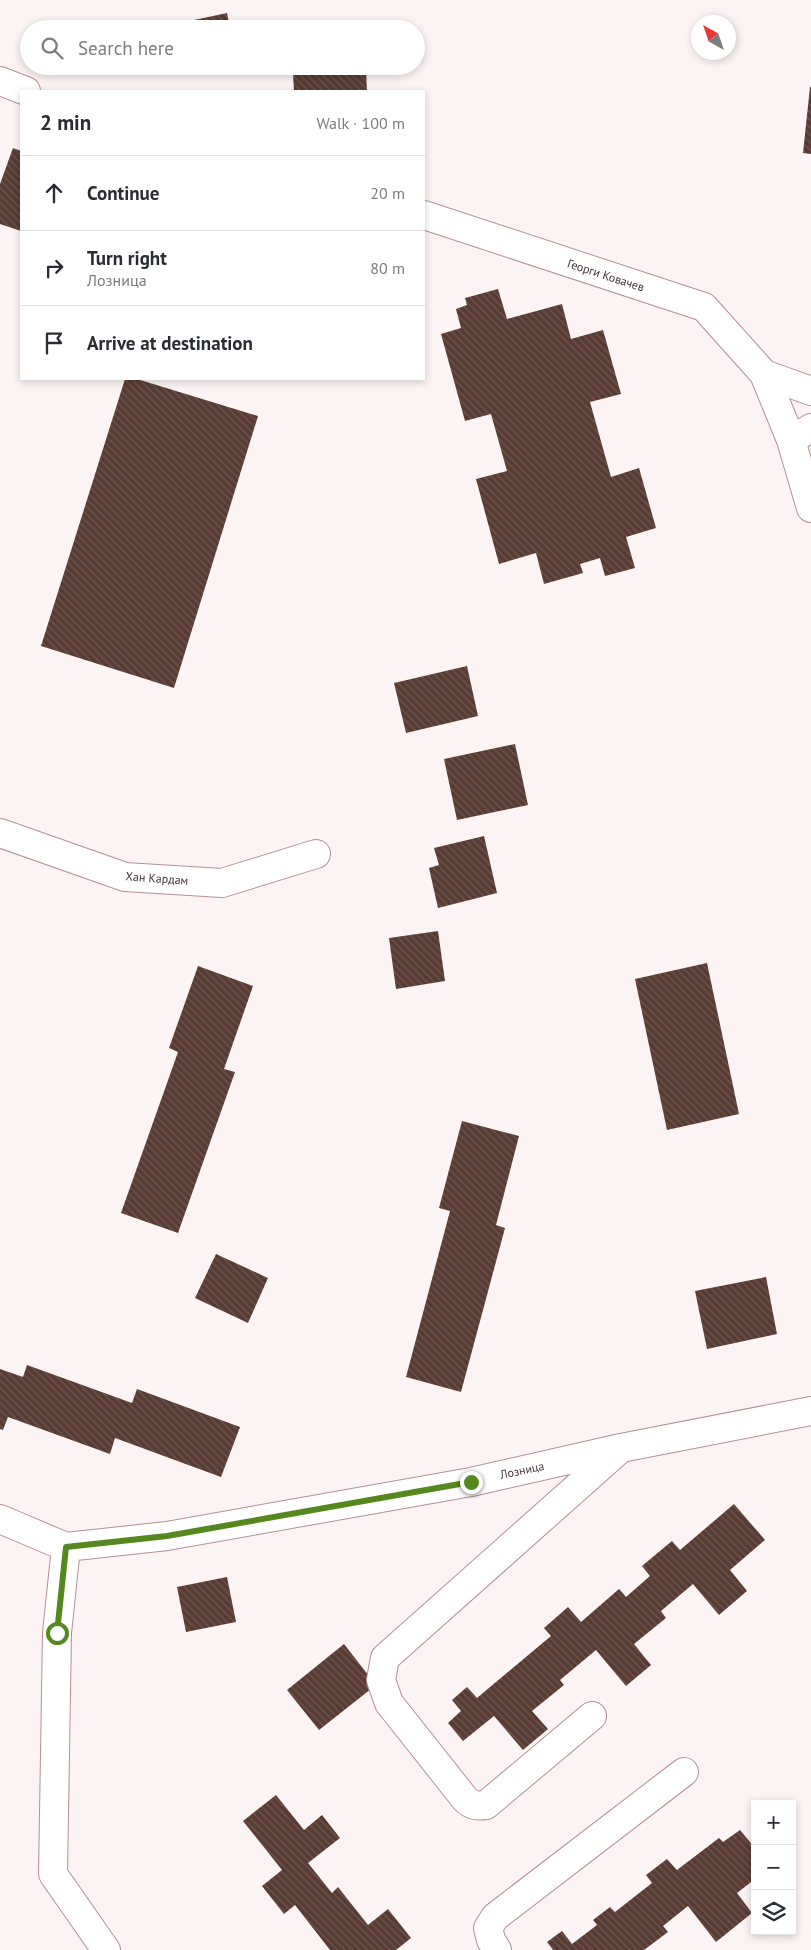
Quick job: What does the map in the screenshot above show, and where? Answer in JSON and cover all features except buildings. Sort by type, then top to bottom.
[{"type":"street","points":[[0,81],[23,90]]},
{"type":"street","name":"Георги Ковачев","points":[[425,215],[704,307],[764,374]]},
{"type":"street","points":[[764,374],[811,391]]},
{"type":"street","points":[[764,374],[801,434],[811,508]]},
{"type":"street","name":"Хан Кардам","points":[[0,833],[125,877],[222,882],[316,854]]},
{"type":"street","name":"Лозница","points":[[0,1519],[66,1547],[167,1536],[471,1482],[621,1448],[811,1411]]},
{"type":"street","points":[[592,1716],[486,1805],[477,1806],[470,1804],[465,1799],[389,1703],[381,1680],[382,1668],[385,1658],[621,1448]]},
{"type":"street","points":[[66,1547],[57,1633],[53,1874],[106,1950]]},
{"type":"street","points":[[497,1950],[491,1940],[488,1928],[494,1917],[684,1772]]},
{"type":"route","points":[[57,1633],[66,1547],[167,1536],[471,1482]]}]
